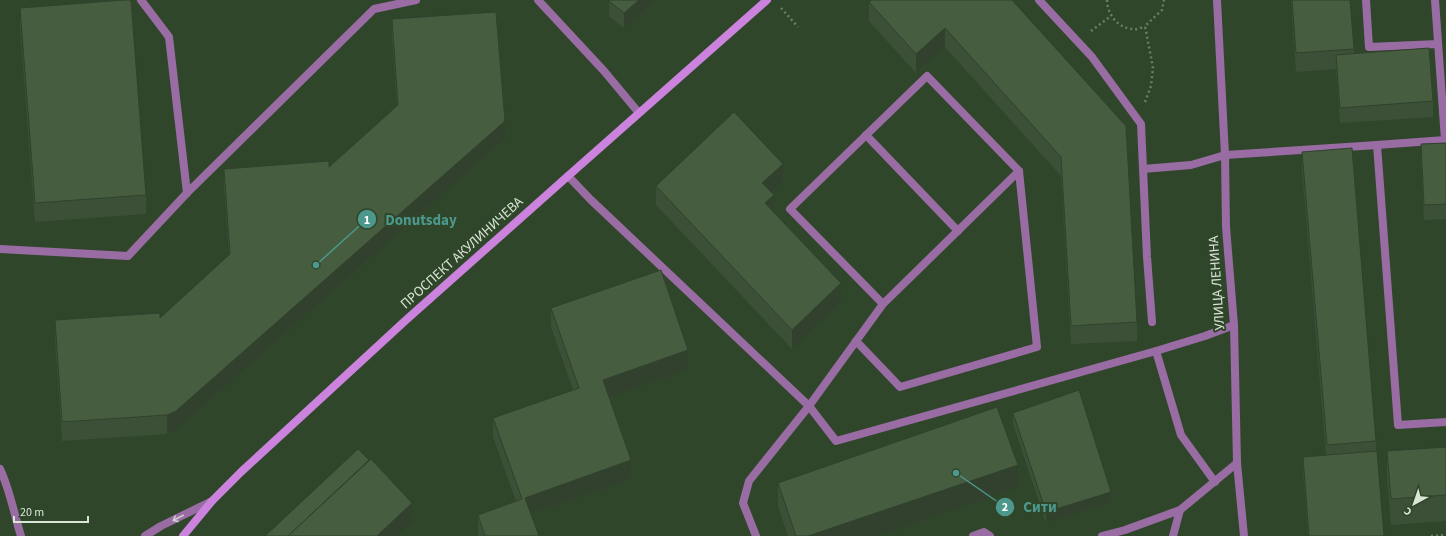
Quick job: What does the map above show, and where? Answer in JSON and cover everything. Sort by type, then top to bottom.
[{"type":"main road","name":"ПРОСПЕКТ АКУЛИНИЧЕВА","points":[[183,536],[212,501],[406,320],[767,0]]},
{"type":"street","points":[[141,0],[169,36],[187,193]]},
{"type":"street","points":[[0,249],[128,256],[187,193],[374,9],[384,3],[416,0]]},
{"type":"street","points":[[538,0],[604,71],[639,113]]},
{"type":"street","points":[[1039,0],[1092,57],[1141,124],[1147,258],[1152,322]]},
{"type":"street","name":"УЛИЦА ЛЕНИНА","points":[[1217,0],[1225,155],[1226,227],[1234,325],[1237,463],[1244,536]]},
{"type":"street","points":[[1366,0],[1369,48],[1438,44]]},
{"type":"street","points":[[1143,169],[1191,165],[1225,155],[1444,140],[1434,0]]},
{"type":"street","points":[[856,341],[900,387],[1037,347],[1019,171],[927,76],[790,209],[883,304]]},
{"type":"street","points":[[866,135],[958,231]]},
{"type":"street","points":[[1377,145],[1398,425],[1446,422]]},
{"type":"street","points":[[756,536],[743,503],[749,481],[809,406],[883,304],[1019,171]]},
{"type":"street","points":[[568,176],[591,200],[809,406],[836,441],[1156,351],[1205,336],[1234,325]]},
{"type":"street","points":[[1156,351],[1181,435],[1215,482]]},
{"type":"street","points":[[1102,536],[1124,530],[1180,510],[1237,463]]},
{"type":"street","points":[[0,468],[7,485],[21,536]]},
{"type":"street","points":[[145,536],[212,501]]},
{"type":"street","points":[[1173,536],[1180,510]]},
{"type":"street","points":[[973,536],[984,532],[990,536]]},
{"type":"path","points":[[1107,0],[1107,7],[1111,16],[1122,27],[1134,30],[1145,26],[1162,10],[1164,0]]},
{"type":"path","points":[[780,5],[798,27]]},
{"type":"path","points":[[1078,42],[1111,16]]},
{"type":"path","points":[[1138,120],[1151,86],[1153,68],[1145,26]]},
{"type":"path","points":[[1431,536],[1446,535]]},
{"type":"building","points":[[131,0],[146,195],[35,203],[20,8]]},
{"type":"building","points":[[609,0],[639,0],[624,13]]},
{"type":"building","points":[[872,0],[1012,0],[1126,126],[1137,322],[1071,326],[1061,157],[945,28],[916,54],[869,2]]},
{"type":"building","points":[[1292,0],[1350,0],[1354,49],[1296,53]]},
{"type":"building","points":[[496,12],[505,121],[176,411],[167,415],[62,422],[55,320],[160,313],[160,318],[230,254],[224,169],[329,161],[329,167],[398,105],[392,19]]},
{"type":"building","points":[[1429,48],[1433,101],[1340,108],[1336,55]]},
{"type":"building","points":[[734,112],[783,164],[762,183],[774,195],[765,203],[841,283],[792,330],[656,186]]},
{"type":"building","points":[[1446,143],[1446,204],[1424,205],[1421,144]]},
{"type":"building","points":[[1352,148],[1376,441],[1327,445],[1302,152]]},
{"type":"building","points":[[661,270],[688,350],[603,380],[631,460],[525,498],[539,536],[485,536],[478,515],[522,499],[493,418],[579,388],[551,308]]},
{"type":"building","points":[[1079,390],[1111,492],[1046,512],[1013,413]]},
{"type":"building","points":[[997,407],[1018,465],[808,536],[796,536],[778,483]]},
{"type":"building","points":[[1446,447],[1446,495],[1391,499],[1387,451]]},
{"type":"building","points":[[358,449],[369,460],[288,536],[265,536]]},
{"type":"building","points":[[1377,451],[1384,536],[1309,536],[1303,457]]},
{"type":"building","points":[[371,459],[412,503],[377,536],[288,536]]},
{"type":"place","name":"Donutsday","points":[[316,265]]},
{"type":"place","name":"Сити","points":[[956,473]]}]
